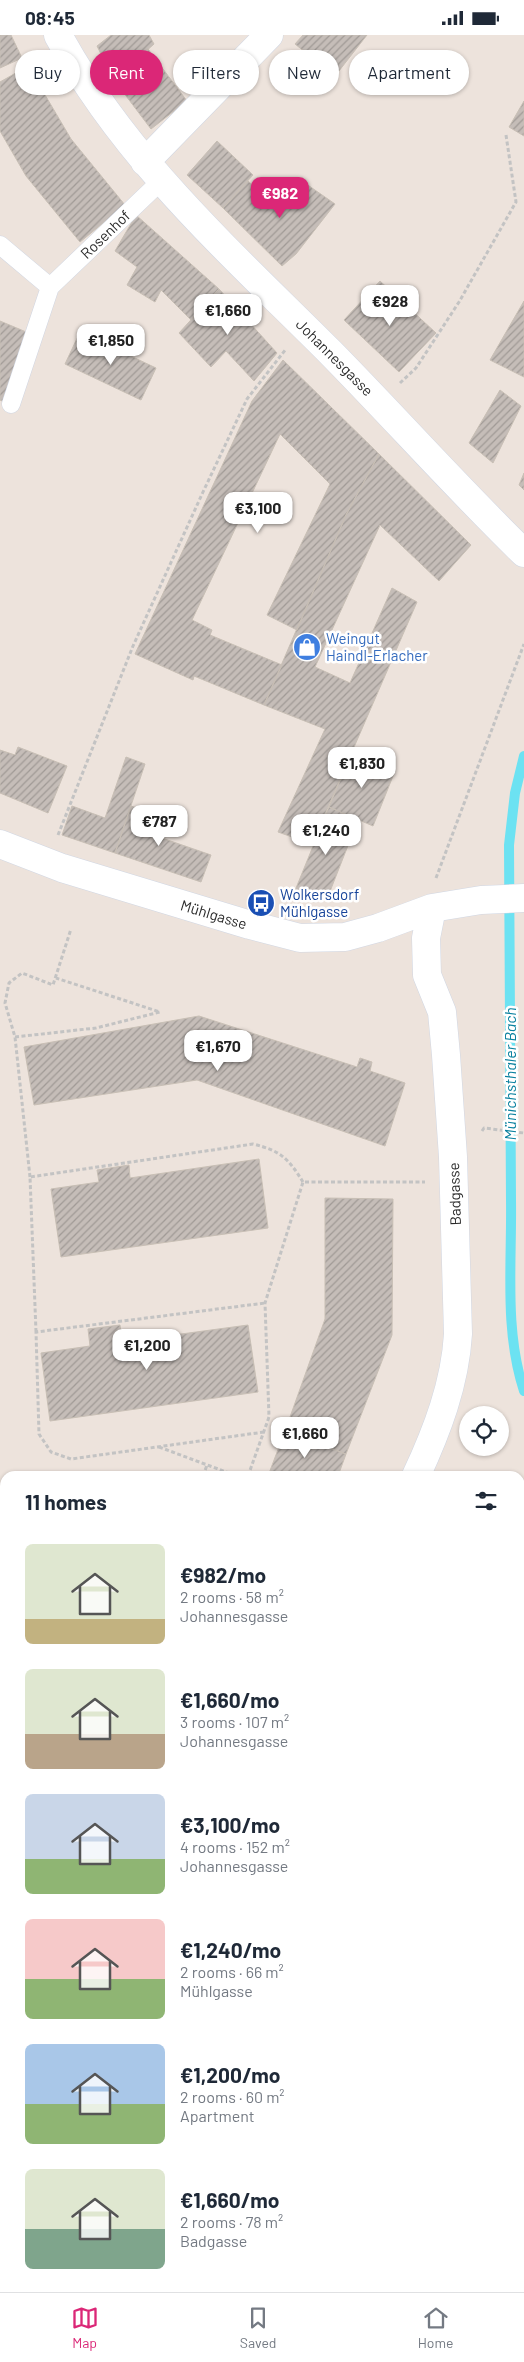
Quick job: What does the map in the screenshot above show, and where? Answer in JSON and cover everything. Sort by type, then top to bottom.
[{"type":"street","name":"Johannesgasse","points":[[58,35],[72,61],[109,117],[153,172],[524,553]]},
{"type":"street","points":[[153,172],[269,35]]},
{"type":"street","name":"Mühlgasse","points":[[0,844],[62,868],[250,925],[300,938],[345,937],[378,928],[432,908],[481,900],[524,898]]},
{"type":"street","name":"Badgasse","points":[[418,1471],[443,1409],[457,1359],[458,1271],[453,1157],[442,1012],[427,975],[426,938],[432,908]]},
{"type":"lane","name":"Rosenhof","points":[[11,404],[50,287],[153,172]]},
{"type":"lane","points":[[0,245],[50,287]]},
{"type":"path","points":[[380,403],[416,368],[459,302],[516,202],[506,135]]},
{"type":"path","points":[[48,861],[133,646],[247,399],[304,326]]},
{"type":"path","points":[[432,908],[436,879],[524,645]]},
{"type":"path","points":[[71,929],[53,985],[22,973],[9,983],[5,1003],[15,1037],[30,1177],[39,1434],[51,1452],[71,1459],[264,1432]]},
{"type":"path","points":[[15,1037],[96,1028],[160,1012],[56,978]]},
{"type":"path","points":[[491,1128],[524,1133]]},
{"type":"path","points":[[30,1177],[254,1145],[274,1150],[291,1162],[303,1182],[265,1303],[269,1417],[250,1471]]},
{"type":"path","points":[[303,1182],[453,1181]]},
{"type":"path","points":[[36,1332],[265,1303]]},
{"type":"path","points":[[158,1447],[224,1471]]},
{"type":"path","points":[[205,1471],[208,1465]]},
{"type":"building","points":[[0,35],[11,35],[18,50],[15,50],[15,61],[0,68]]},
{"type":"building","points":[[111,35],[149,35],[154,44],[147,50],[99,50],[97,46]]},
{"type":"building","points":[[303,35],[367,35],[355,50],[349,50],[349,58],[339,71],[339,50],[302,50],[295,44]]},
{"type":"building","points":[[163,69],[173,82],[173,95],[182,95],[187,101],[151,129],[125,95],[163,95]]},
{"type":"building","points":[[15,73],[15,95],[45,95],[71,139],[125,205],[80,242],[26,176],[0,131],[0,82]]},
{"type":"building","points":[[524,101],[524,136],[509,127]]},
{"type":"building","points":[[217,141],[253,175],[223,208],[187,175]]},
{"type":"building","points":[[248,181],[280,211],[302,181],[335,204],[296,254],[282,266],[223,208]]},
{"type":"building","points":[[136,215],[219,289],[191,320],[161,290],[155,302],[127,285],[137,267],[115,251]]},
{"type":"building","points":[[380,281],[436,333],[399,372],[344,320]]},
{"type":"building","points":[[219,289],[277,353],[254,381],[226,351],[211,367],[179,333]]},
{"type":"building","points":[[524,301],[524,377],[490,360]]},
{"type":"building","points":[[0,321],[31,334],[4,402],[0,400]]},
{"type":"building","points":[[80,332],[156,368],[141,400],[65,364]]},
{"type":"building","points":[[283,360],[379,454],[346,515],[297,630],[267,615],[330,484],[280,434],[192,620],[212,630],[210,635],[282,665],[264,705],[194,676],[193,680],[135,654],[252,401]]},
{"type":"building","points":[[500,390],[521,406],[493,463],[469,443]]},
{"type":"building","name":"Weingut Haindl-Erlacher","points":[[379,454],[471,545],[439,581],[380,525],[315,667],[350,683],[392,588],[417,602],[312,844],[278,832],[325,729],[264,705],[346,515]]},
{"type":"building","points":[[524,473],[524,490],[519,485]]},
{"type":"building","points":[[18,747],[67,766],[48,813],[0,793],[0,750],[15,755]]},
{"type":"building","points":[[352,752],[395,771],[373,826],[329,807]]},
{"type":"building","points":[[126,757],[145,764],[115,853],[62,835],[72,806],[105,818]]},
{"type":"building","points":[[131,806],[162,817],[156,836],[211,855],[201,882],[115,853]]},
{"type":"building","points":[[329,807],[358,820],[327,899],[314,902],[294,893]]},
{"type":"building","points":[[199,1016],[357,1067],[360,1058],[372,1062],[370,1071],[405,1083],[385,1146],[197,1080],[34,1105],[24,1047]]},
{"type":"building","points":[[259,1159],[268,1228],[61,1257],[51,1189],[99,1182],[97,1170],[129,1165],[130,1178]]},
{"type":"building","points":[[325,1198],[393,1199],[392,1335],[346,1454],[285,1431],[325,1319]]},
{"type":"building","points":[[120,1325],[122,1342],[248,1325],[258,1392],[50,1421],[41,1353],[90,1346],[88,1329]]},
{"type":"building","points":[[285,1431],[346,1454],[340,1471],[270,1471]]},
{"type":"waterway","name":"Münichsthaler Bach","points":[[524,756],[515,793],[509,845],[510,1297],[514,1344],[524,1391]]},
{"type":"place","name":"Weingut Haindl-Erlacher","points":[[307,647]]},
{"type":"place","name":"Wolkersdorf Mühlgasse","points":[[261,903]]}]
